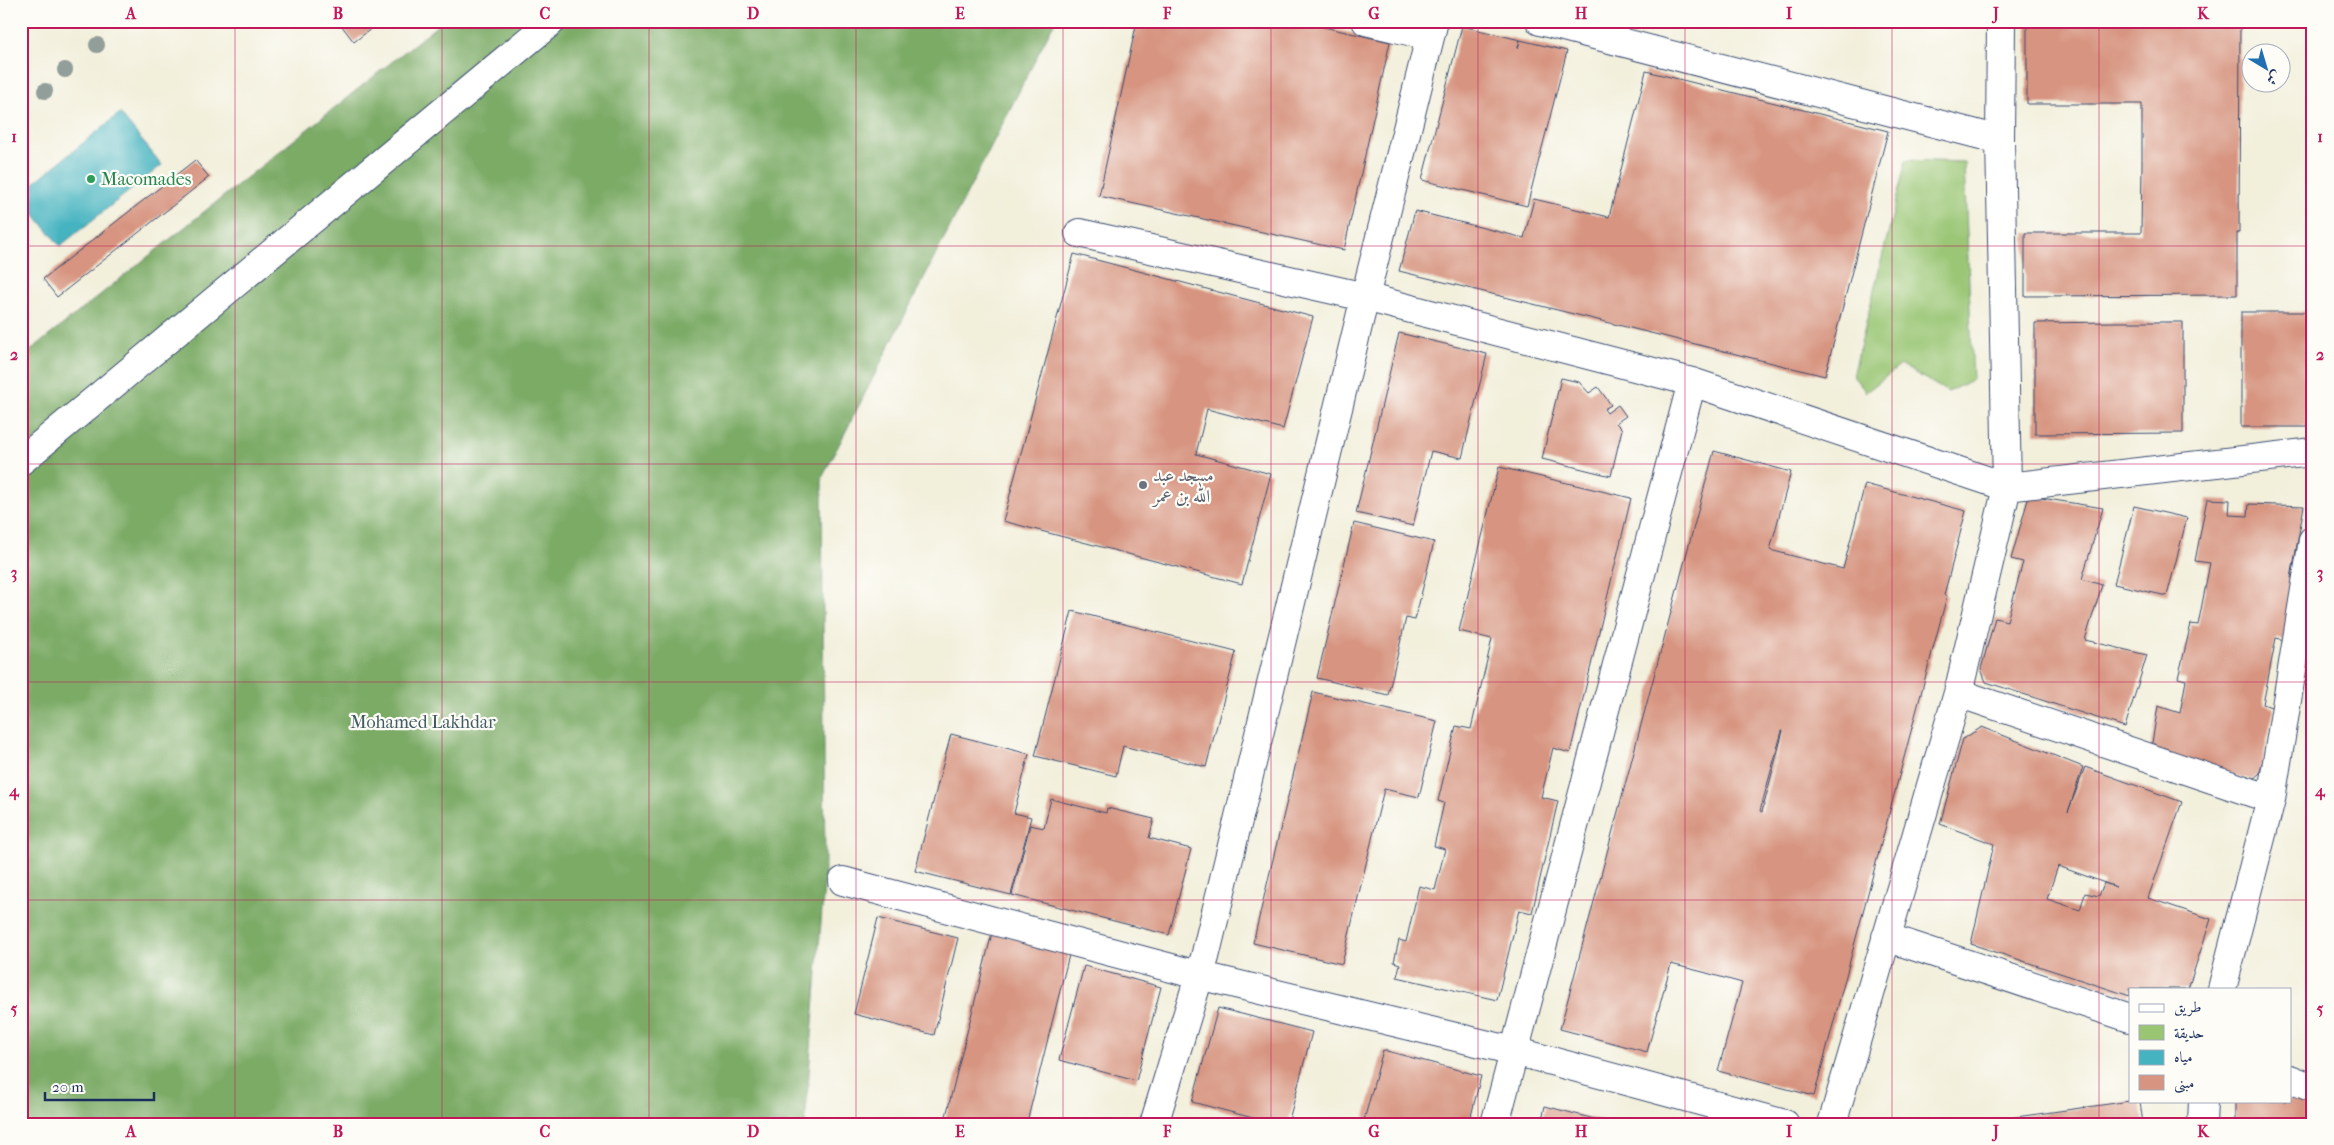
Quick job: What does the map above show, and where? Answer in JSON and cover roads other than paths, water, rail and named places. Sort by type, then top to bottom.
[{"type":"street","points":[[21,461],[552,21]]},
{"type":"street","points":[[1154,1124],[1205,957],[1432,29],[1366,21]]},
{"type":"street","points":[[1540,21],[2000,140]]},
{"type":"street","points":[[1832,1124],[1958,693],[2008,487],[2000,140],[2001,21]]},
{"type":"street","points":[[1079,233],[1365,297],[1692,382],[2008,487],[2313,452]]},
{"type":"street","points":[[1495,1124],[1692,382]]},
{"type":"street","points":[[2222,988],[2271,799],[2313,540]]},
{"type":"street","points":[[1958,693],[2271,799]]},
{"type":"street","points":[[843,881],[1198,975],[1514,1051],[1785,1124]]},
{"type":"street","points":[[1886,937],[2129,1018]]},
{"type":"street","points":[[2292,1080],[2313,1088]]},
{"type":"street","points":[[2202,1124],[2203,1102]]},
{"type":"water","name":"Macomades","points":[[120,113],[162,165],[60,246],[21,198],[21,193]]},
{"type":"place","name":"Macomades","points":[[91,179]]},
{"type":"place","name":"مسجد عبد الله بن عمر","points":[[1143,485]]},
{"type":"park label","name":"Mohamed Lakhdar","points":[[423,722]]}]
